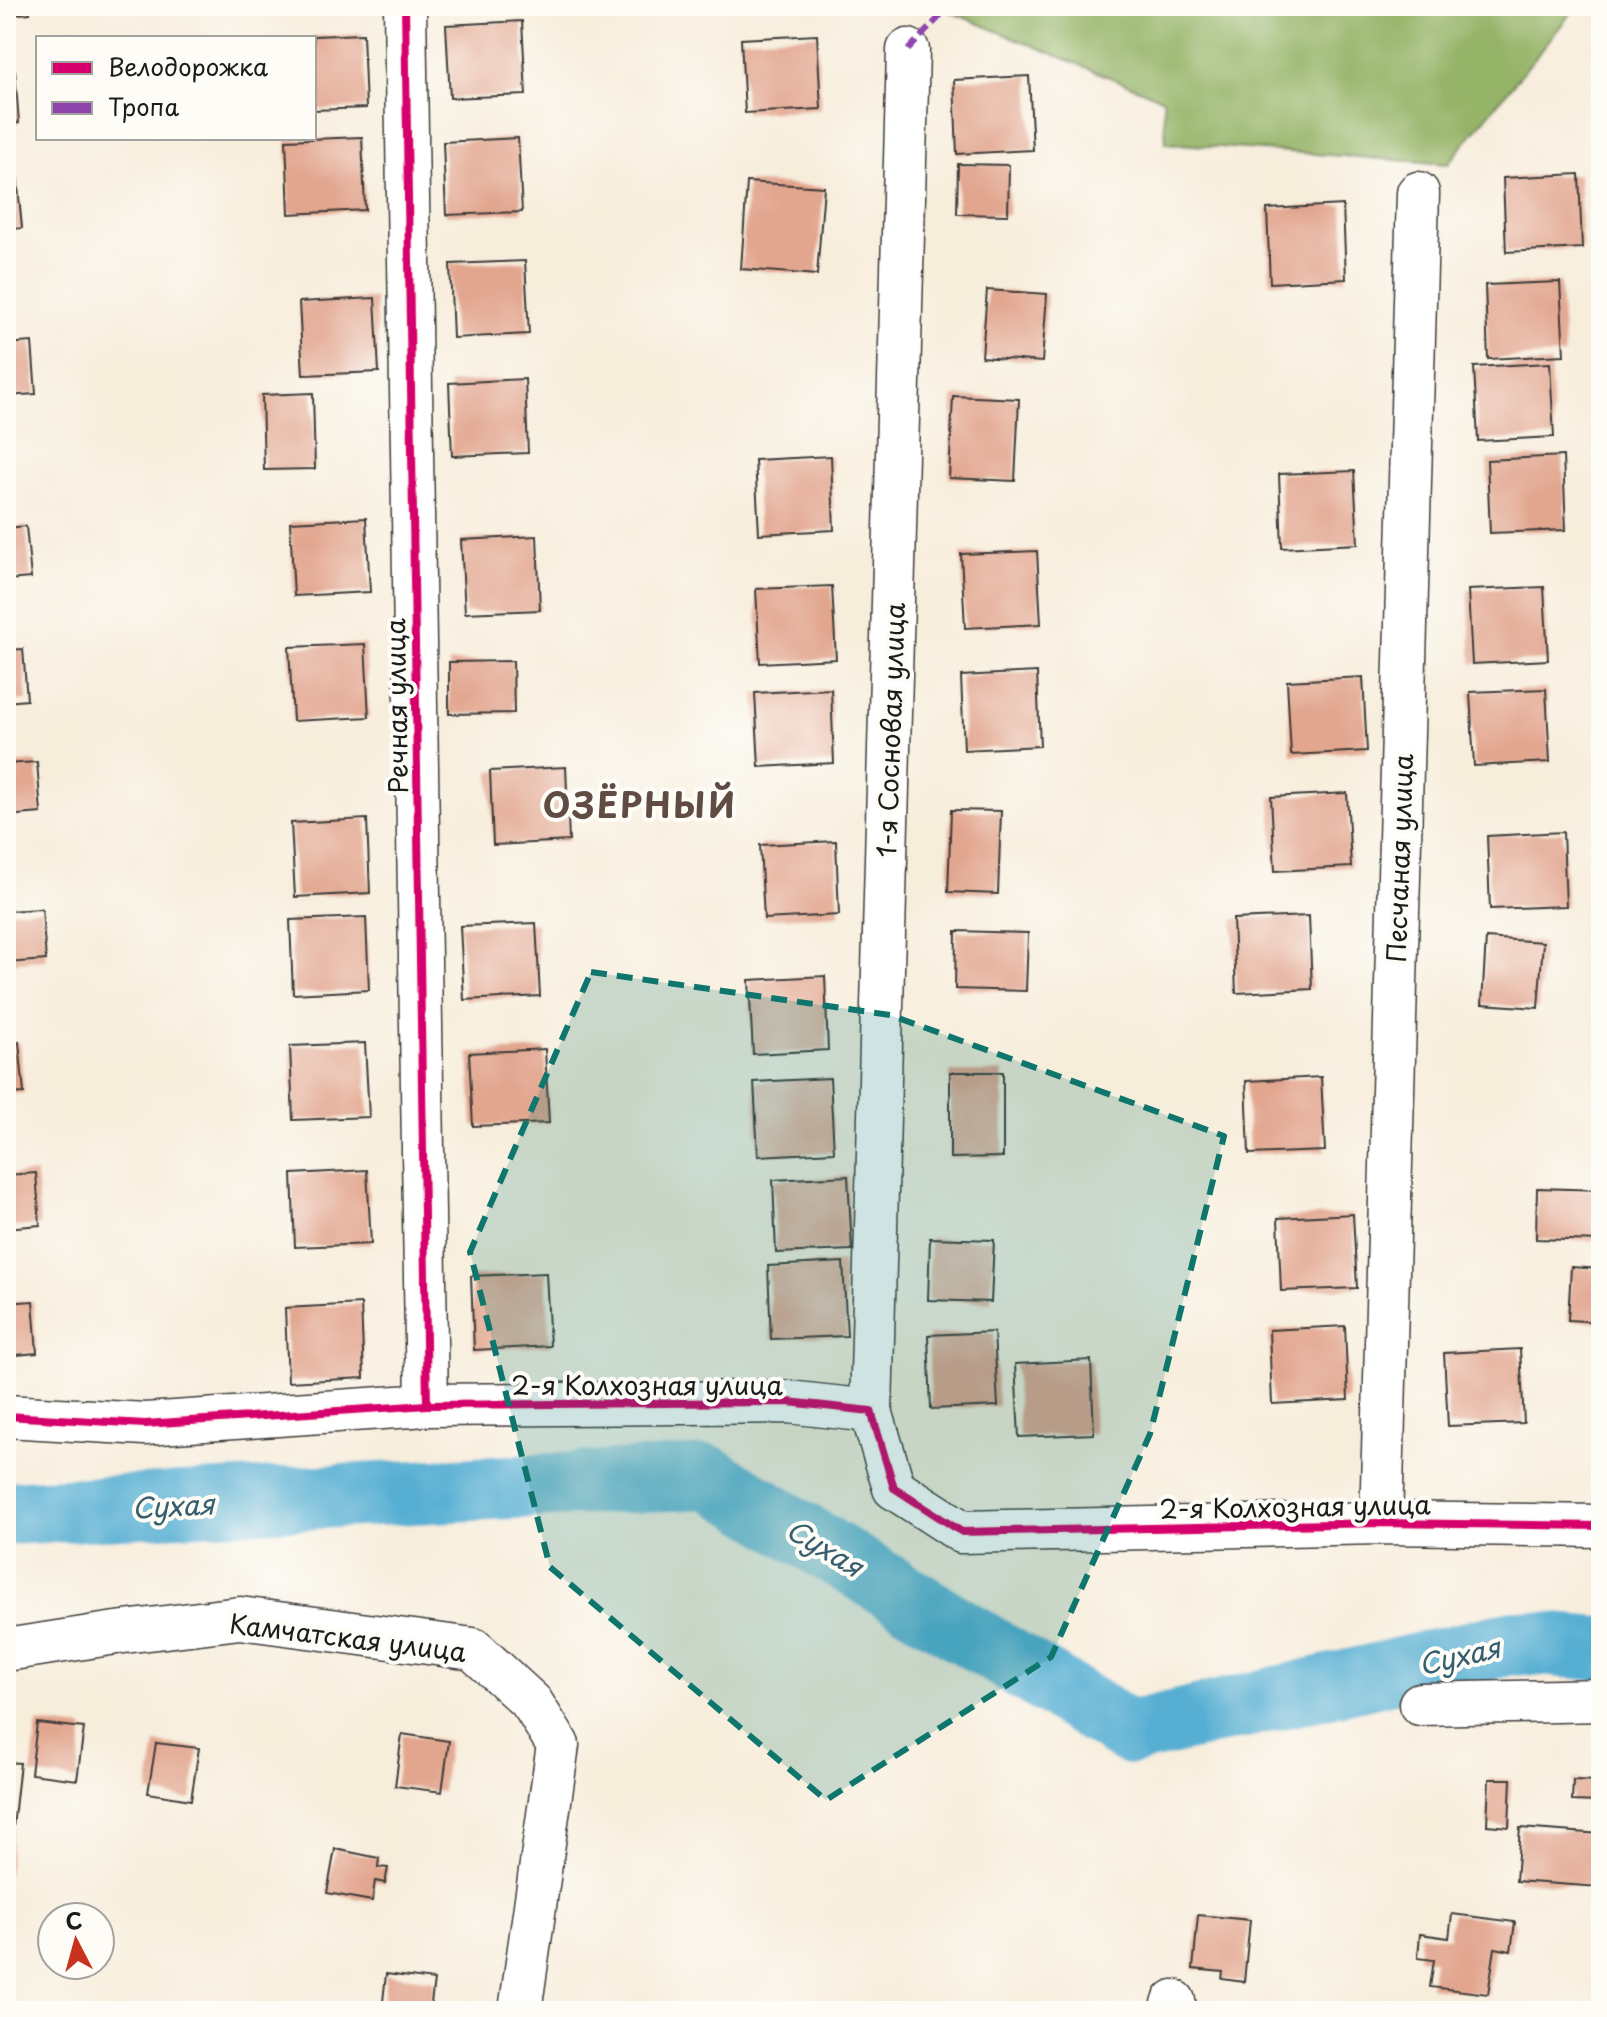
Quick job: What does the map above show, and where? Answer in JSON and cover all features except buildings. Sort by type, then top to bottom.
[{"type":"street","name":"Речная улица","points":[[405,6],[427,1405]]},
{"type":"street","name":"1-я Сосновая улица","points":[[871,1411],[908,50]]},
{"type":"street","name":"Песчаная улица","points":[[1381,1523],[1418,193]]},
{"type":"street","name":"2-я Колхозная улица","points":[[6,1416],[145,1424],[427,1405],[788,1402],[871,1411],[894,1488],[962,1532],[1381,1523],[1601,1526]]},
{"type":"street","name":"Камчатская улица","points":[[6,1650],[240,1618],[473,1649],[532,1703],[558,1745],[520,2011]]},
{"type":"street","points":[[1420,1704],[1601,1700]]},
{"type":"highlighted area","points":[[591,972],[890,1015],[1224,1136],[1150,1434],[1051,1657],[826,1800],[550,1567],[470,1252]]},
{"type":"green space","points":[[936,6],[1577,6],[1448,164],[1166,143],[1163,99]]},
{"type":"waterway","name":"Сухая","points":[[6,1513],[709,1477],[1130,1733],[1515,1642],[1601,1649]]},
{"type":"marked path","points":[[908,50],[950,6]]},
{"type":"cycle path","points":[[405,6],[427,1405]]},
{"type":"cycle path","points":[[6,1416],[145,1424],[427,1405],[788,1402],[871,1411],[894,1488],[962,1532],[1381,1523],[1601,1526]]},
{"type":"district","name":"ОЗЁРНЫЙ","points":[[640,804]]}]
